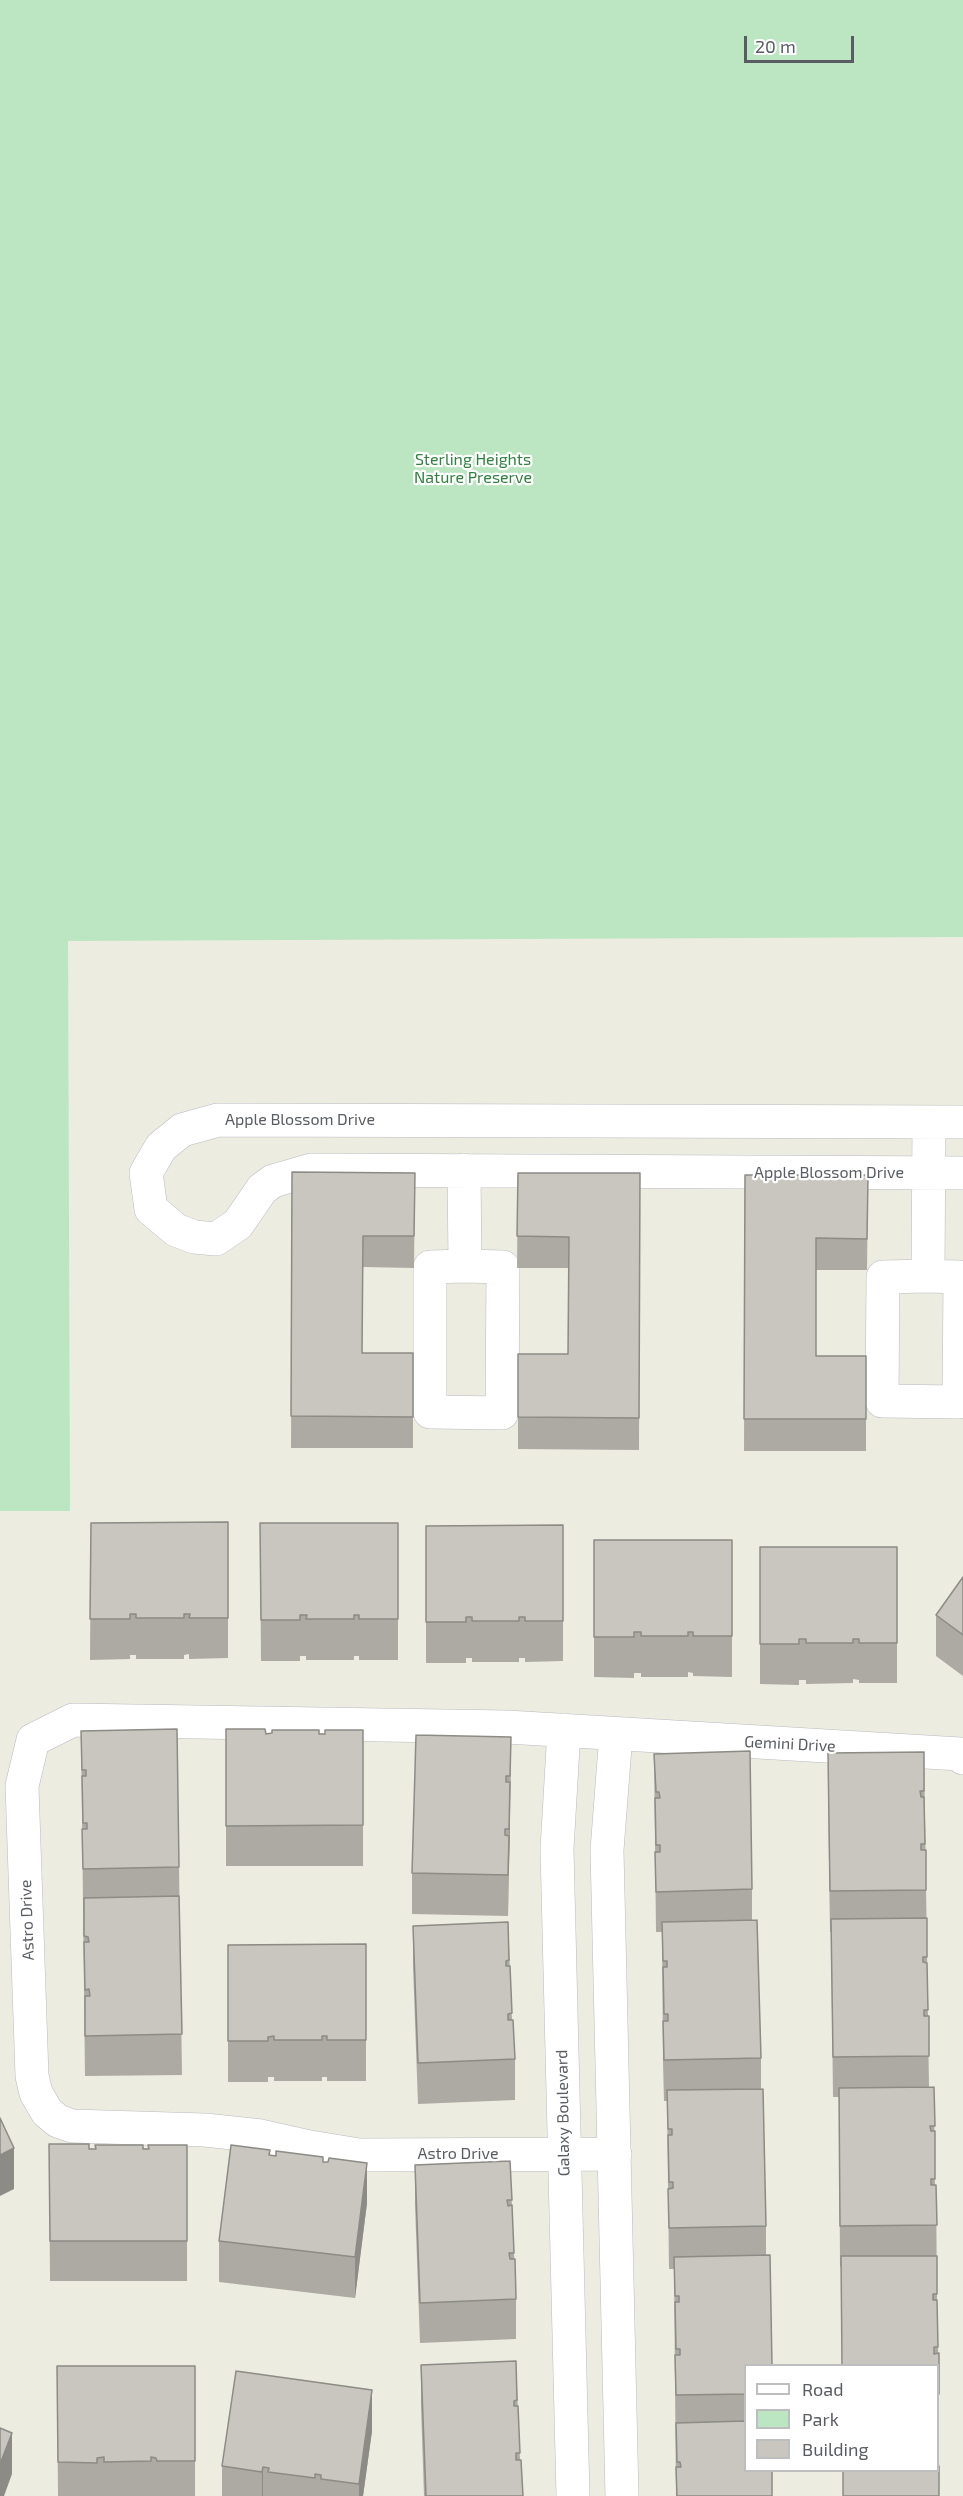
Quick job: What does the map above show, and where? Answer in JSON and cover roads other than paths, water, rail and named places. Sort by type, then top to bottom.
[{"type":"street","name":"Apple Blossom Drive","points":[[963,1122],[218,1120],[182,1130],[161,1147],[146,1173],[151,1209],[176,1230],[194,1237],[216,1239],[238,1224],[262,1189],[273,1181],[311,1170],[963,1173]]},
{"type":"street","points":[[465,1266],[478,1171],[495,1121]]},
{"type":"street","name":"Apple Blossom Drive","points":[[729,1172],[731,1121]]},
{"type":"street","name":"Apple Blossom Drive","points":[[928,1173],[929,1122]]},
{"type":"street","points":[[928,1173],[928,1276]]},
{"type":"street","points":[[465,1266],[503,1267],[502,1413],[430,1412],[429,1267],[465,1266]]},
{"type":"street","name":"Astro Drive","points":[[615,2154],[359,2155],[250,2135],[205,2130],[72,2126],[58,2121],[47,2112],[36,2094],[32,2076],[22,1786],[33,1740],[73,1720],[564,1730],[616,1734]]},
{"type":"street","name":"Galaxy Boulevard","points":[[564,1730],[557,1849],[573,2496]]},
{"type":"street","points":[[616,1734],[607,1850],[622,2496]]},
{"type":"street","name":"Gemini Drive","points":[[616,1734],[960,1754],[963,1758]]},
{"type":"park label","name":"Sterling Heights Nature Preserve","points":[[473,469]]}]
